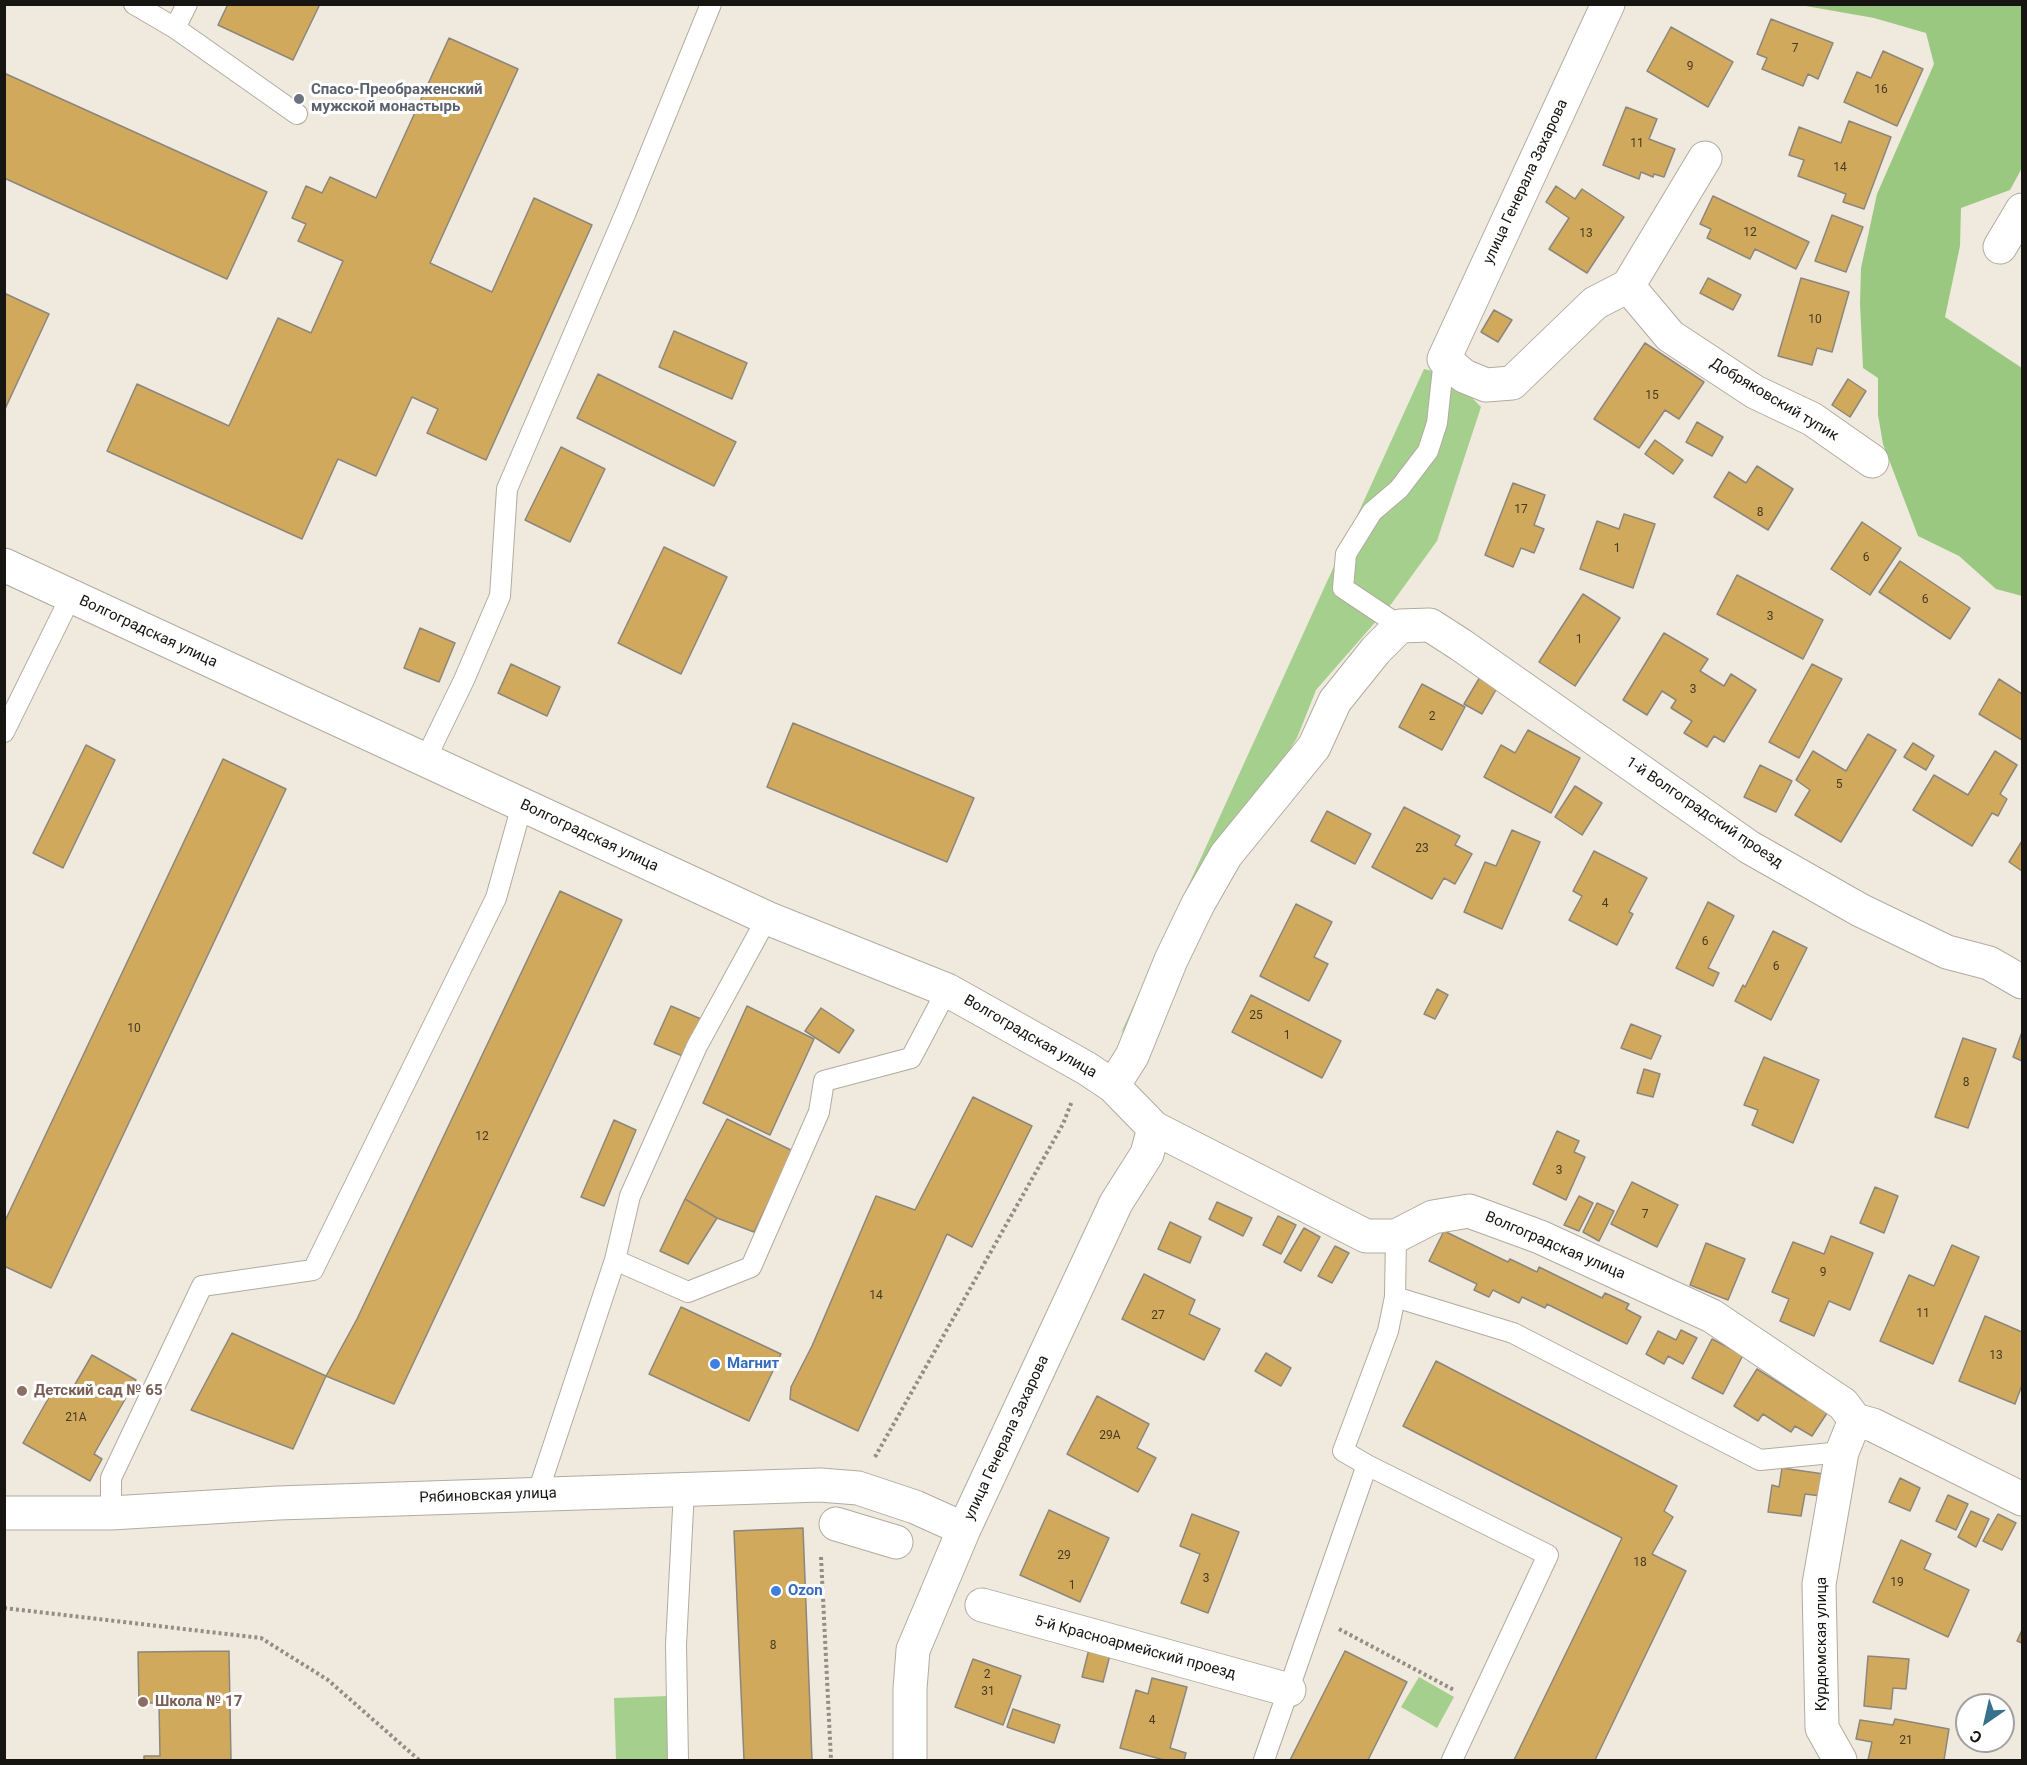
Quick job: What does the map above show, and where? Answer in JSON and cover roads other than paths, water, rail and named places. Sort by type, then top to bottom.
[{"type":"street","name":"улица Генерала Захарова","points":[[1444,359],[1608,4]]},
{"type":"street","points":[[1444,359],[1464,376],[1486,385],[1512,383],[1595,303],[1628,286],[1705,158]]},
{"type":"street","points":[[2000,247],[2022,210]]},
{"type":"street","name":"Добряковский тупик","points":[[1628,286],[1670,336],[1755,392],[1812,419],[1872,460]]},
{"type":"street","name":"Волгоградская улица","points":[[4,565],[767,918],[947,990],[1086,1068],[1113,1086],[1154,1128],[1366,1236],[1396,1236],[1433,1217],[1469,1211],[1540,1237],[1712,1316],[1843,1404],[1855,1420],[1873,1425],[2022,1499]]},
{"type":"street","name":"1-й Волгоградский проезд","points":[[1400,626],[1430,625],[1749,847],[1860,910],[1947,952],[1989,963],[2022,982]]},
{"type":"street","points":[[1113,1086],[1132,1056],[1171,960],[1198,904],[1226,855],[1314,747],[1335,700],[1376,650],[1400,626]]},
{"type":"street","name":"улица Генерала Захарова","points":[[910,1761],[910,1689],[913,1650],[964,1529],[1116,1203],[1147,1154],[1154,1128]]},
{"type":"street","name":"Курдюмская улица","points":[[1840,1761],[1822,1728],[1819,1584],[1842,1452],[1855,1420]]},
{"type":"street","name":"Рябиновская улица","points":[[4,1513],[111,1513],[278,1503],[820,1485],[858,1488],[915,1507],[964,1529]]},
{"type":"street","points":[[836,1524],[896,1542]]},
{"type":"street","name":"5-й Красноармейский проезд","points":[[982,1605],[1288,1690]]},
{"type":"lane","points":[[134,4],[175,28],[297,114]]},
{"type":"lane","points":[[175,28],[187,4]]},
{"type":"lane","points":[[425,760],[464,680],[500,596],[507,489],[626,212],[711,4]]},
{"type":"lane","points":[[1400,626],[1343,588],[1346,554],[1372,512],[1399,489],[1428,452],[1437,423],[1444,359]]},
{"type":"lane","points":[[4,732],[71,596]]},
{"type":"lane","points":[[111,1513],[111,1478],[202,1286],[313,1270],[496,898],[522,805]]},
{"type":"lane","points":[[537,1495],[615,1260],[630,1196],[697,1046],[767,918]]},
{"type":"lane","points":[[615,1260],[688,1292],[751,1267],[819,1112],[824,1081],[911,1058],[947,990]]},
{"type":"lane","points":[[1396,1236],[1395,1297],[1388,1331],[1343,1451],[1548,1555],[1452,1761]]},
{"type":"lane","points":[[1395,1297],[1513,1333],[1760,1460],[1842,1452]]},
{"type":"lane","points":[[1264,1761],[1367,1465]]},
{"type":"lane","points":[[678,1761],[676,1645],[684,1490]]},
{"type":"place","name":"Спасо-Преображенский мужской монастырь","points":[[299,99]]},
{"type":"place","name":"Магнит","points":[[715,1364]]},
{"type":"place","name":"Детский сад № 65","points":[[22,1391]]},
{"type":"place","name":"Ozon","points":[[776,1591]]},
{"type":"place","name":"Школа № 17","points":[[143,1702]]}]
